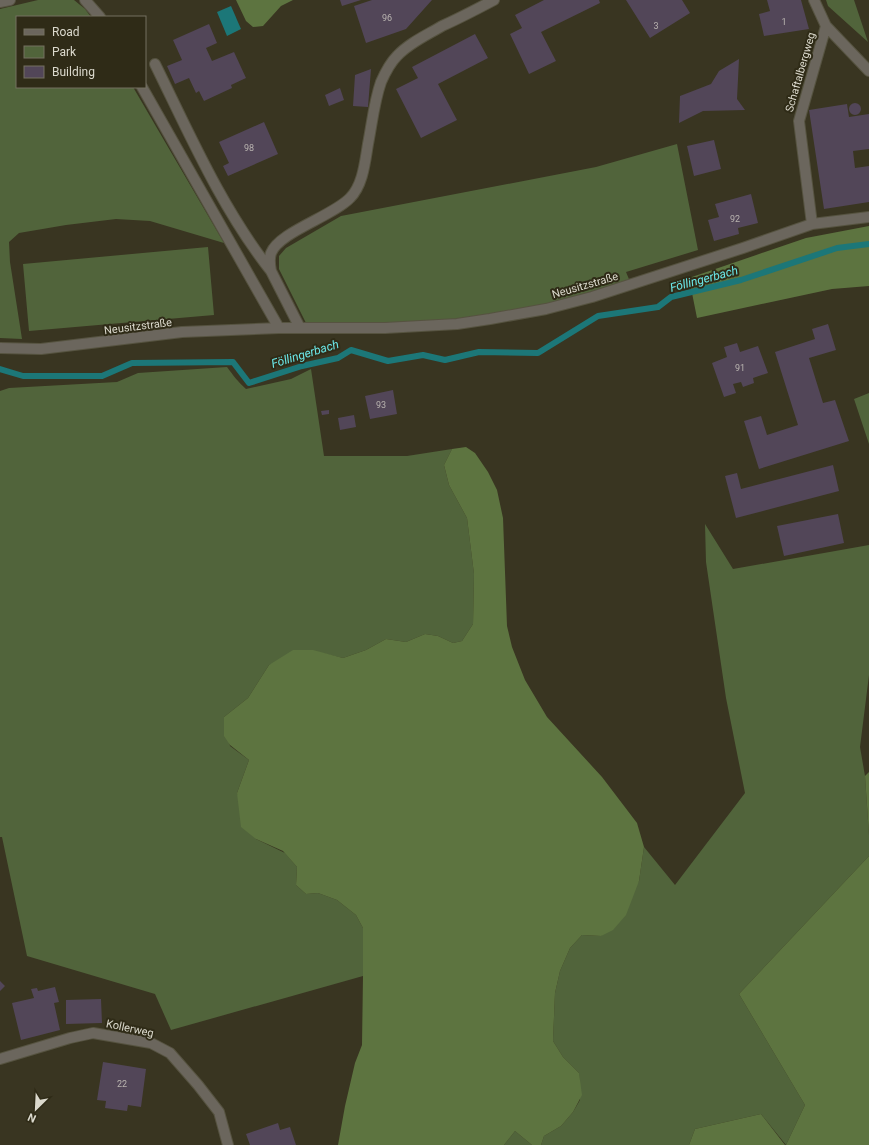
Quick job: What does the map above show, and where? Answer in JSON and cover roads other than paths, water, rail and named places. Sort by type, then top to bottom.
[{"type":"street","points":[[0,2],[10,0]]},
{"type":"street","points":[[84,0],[99,16]]},
{"type":"street","points":[[271,271],[271,254],[275,247],[288,236],[345,203],[356,190],[363,169],[376,99],[381,82],[396,56],[404,49],[429,34],[494,0]]},
{"type":"street","name":"Schaftalbergweg","points":[[812,224],[799,121],[826,26],[814,0]]},
{"type":"street","points":[[826,26],[869,71]]},
{"type":"street","points":[[155,64],[207,171],[253,249],[271,271],[300,328]]},
{"type":"street","points":[[143,88],[279,328]]},
{"type":"street","name":"Neusitzstraße","points":[[0,348],[42,349],[182,332],[279,328],[385,328],[457,324],[546,309],[592,297],[812,224],[869,217]]},
{"type":"street","name":"Kollerweg","points":[[0,1059],[63,1040],[93,1033],[151,1043],[170,1053],[219,1112],[228,1145]]},
{"type":"water","points":[[231,6],[241,29],[227,36],[217,12]]},
{"type":"waterway","name":"Föllingerbach","points":[[0,369],[23,376],[102,376],[132,363],[233,362],[249,383],[302,366],[338,358],[351,350],[388,361],[423,355],[445,360],[479,352],[538,353],[598,316],[658,307],[671,297],[741,280],[837,248],[869,244]]}]
